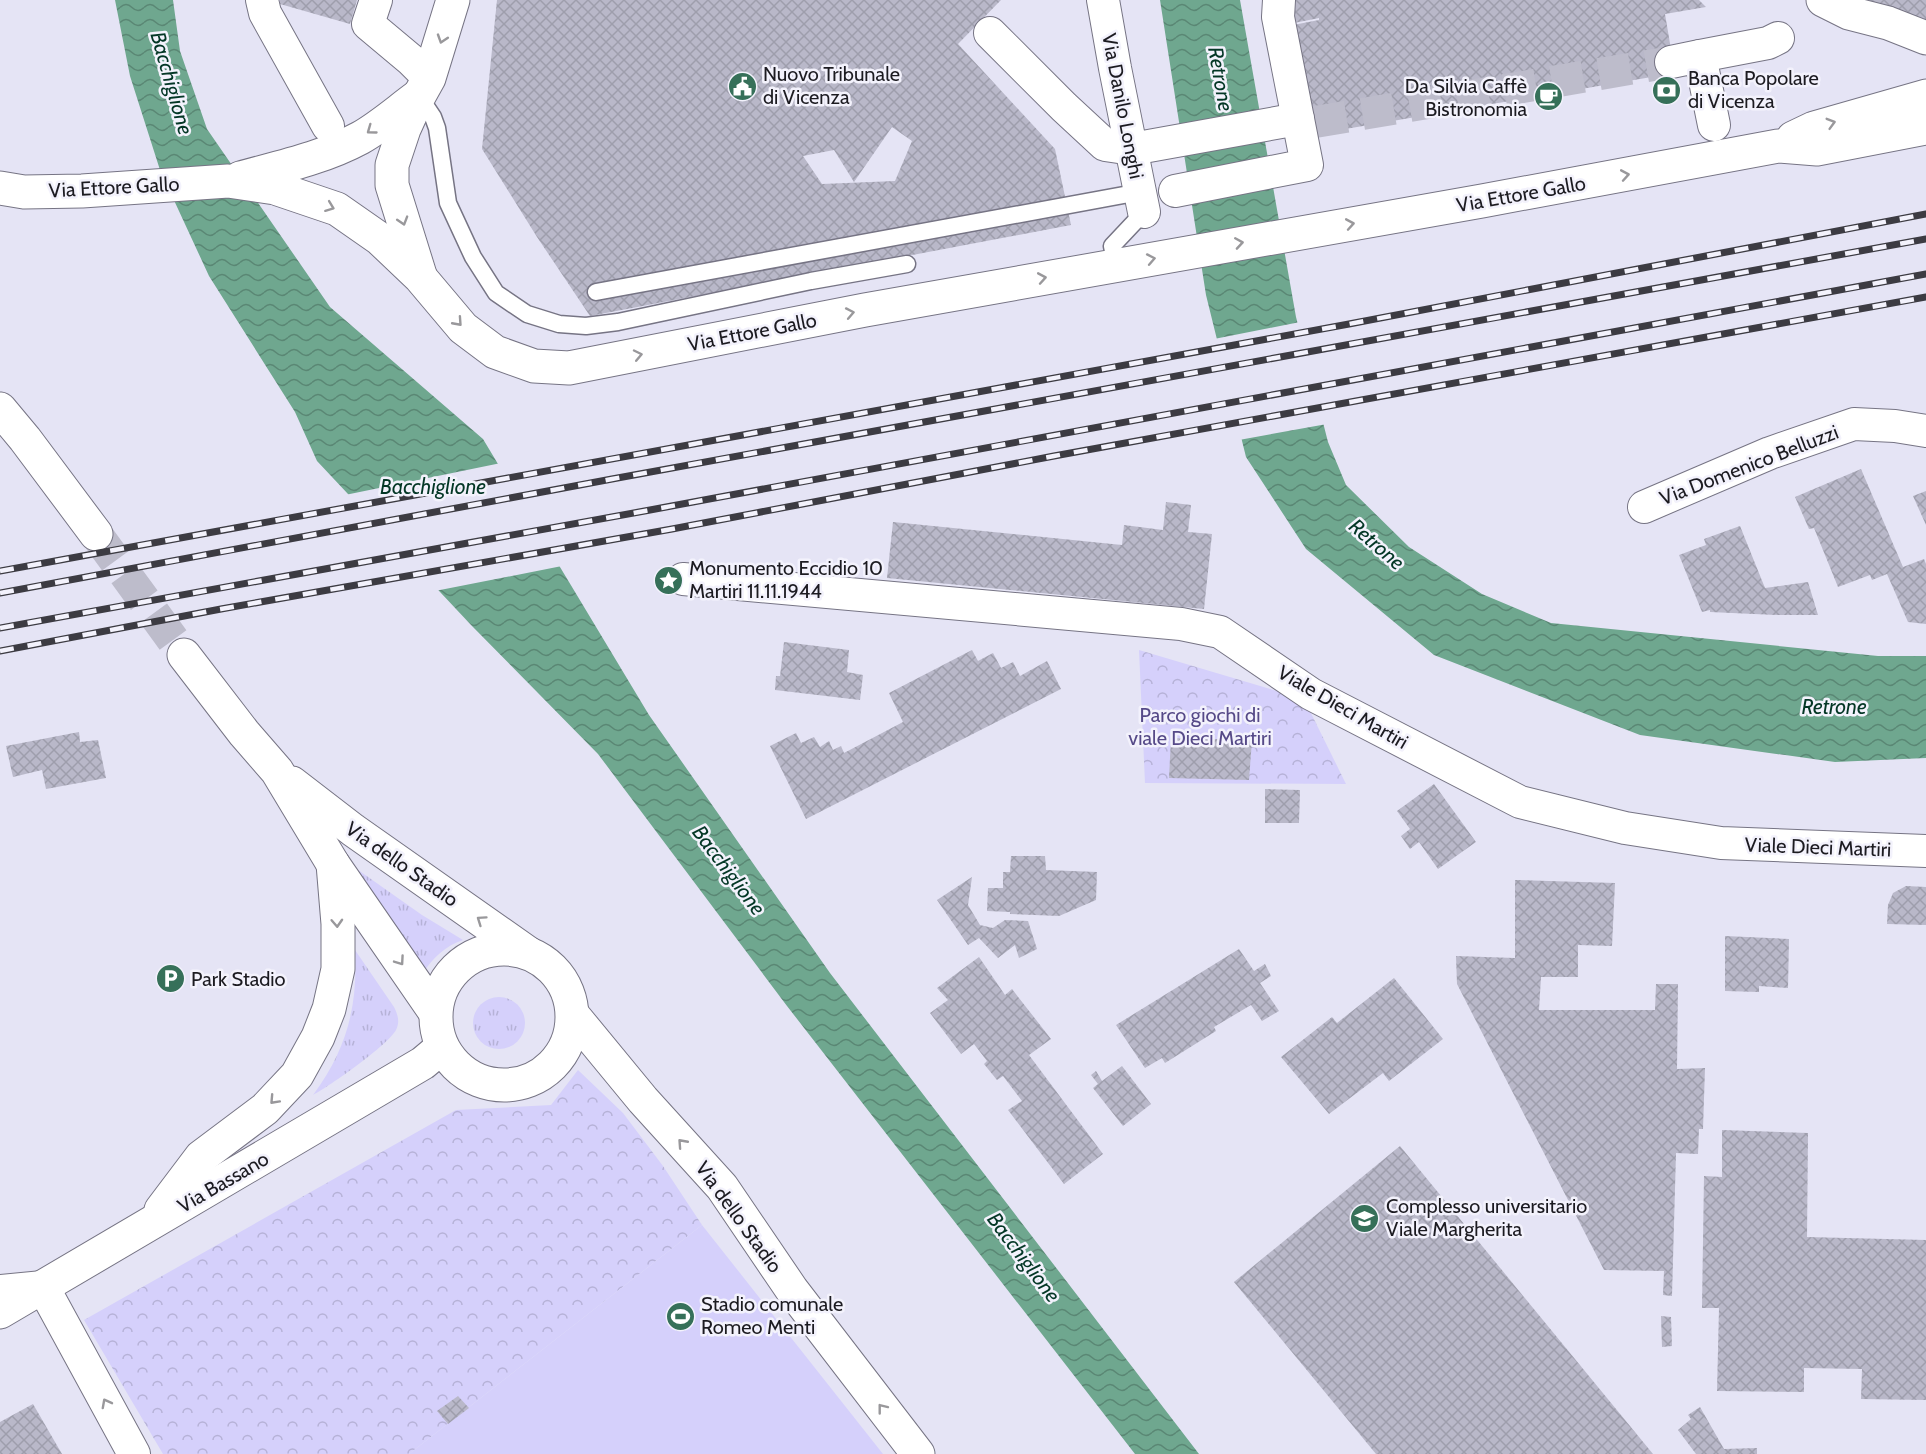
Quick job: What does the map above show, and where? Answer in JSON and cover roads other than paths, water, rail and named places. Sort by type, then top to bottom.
[{"type":"main road","points":[[424,87],[453,0]]},
{"type":"main road","points":[[1836,7],[1888,22],[1926,38]]},
{"type":"main road","points":[[1836,7],[1883,40],[1920,57],[1926,63]]},
{"type":"main road","name":"Via Ettore Gallo","points":[[420,277],[392,185],[392,165],[404,129],[424,87]]},
{"type":"main road","name":"Via Ettore Gallo","points":[[0,188],[24,192],[82,190],[275,178],[362,137],[424,87]]},
{"type":"main road","points":[[1778,146],[1814,128],[1926,96]]},
{"type":"main road","name":"Via Ettore Gallo","points":[[275,178],[337,209],[380,239],[420,277],[463,328],[495,352],[534,366],[569,368],[865,310],[1482,201],[1778,146],[1817,150],[1926,128]]},
{"type":"main road","points":[[0,409],[96,534]]},
{"type":"main road","name":"Via dello Stadio","points":[[184,656],[277,771],[333,864],[435,1012]]},
{"type":"main road","name":"Via dello Stadio","points":[[277,771],[353,830],[545,963],[559,977],[568,994],[573,1015],[563,1051],[551,1066],[535,1077],[517,1083],[497,1084],[479,1080],[462,1070],[448,1057],[442,1047],[435,1012],[444,983],[456,968],[472,957],[490,950],[510,949],[529,954]]},
{"type":"main road","points":[[150,1224],[201,1158],[265,1109],[297,1074],[318,1037],[329,1009],[338,969],[338,924],[333,864]]},
{"type":"main road","name":"Via dello Stadio","points":[[573,1015],[643,1100],[722,1187],[792,1290],[918,1454]]},
{"type":"main road","name":"Via Bassano","points":[[0,1312],[423,1064],[442,1047]]},
{"type":"street","points":[[262,0],[265,13],[328,126]]},
{"type":"street","points":[[376,0],[368,24],[411,60],[424,87]]},
{"type":"street","name":"Via Danilo Longhi","points":[[1103,0],[1115,68],[1140,148],[1142,202]]},
{"type":"street","points":[[1175,191],[1307,165],[1278,17],[1279,0]]},
{"type":"street","points":[[990,33],[1105,145],[1140,148]]},
{"type":"street","points":[[1714,125],[1686,59],[1768,43],[1778,38]]},
{"type":"street","name":"Via Danilo Longhi","points":[[1140,148],[1299,122]]},
{"type":"street","name":"Via Domenico Belluzzi","points":[[1644,507],[1770,453],[1854,424],[1895,426],[1926,431]]},
{"type":"street","name":"Viale Dieci Martiri","points":[[683,579],[1181,624],[1220,632],[1311,694],[1520,802],[1624,828],[1721,843],[1926,852]]},
{"type":"street","points":[[0,1291],[43,1287],[134,1454]]},
{"type":"lane","points":[[424,87],[437,129],[448,203],[473,257],[496,293],[527,314],[559,324],[586,326],[618,322],[907,264]]},
{"type":"lane","points":[[1116,265],[1112,246],[1142,202]]},
{"type":"lane","points":[[596,292],[1142,202]]},
{"type":"water","name":"Bacchiglione","points":[[115,0],[173,0],[180,51],[207,129],[330,307],[483,439],[649,715],[830,973],[1199,1454],[1135,1454],[787,1006],[598,754],[472,626],[317,461],[295,412],[209,276],[160,170],[130,76]]},
{"type":"water","name":"Retrone","points":[[1160,0],[1240,0],[1296,317],[1328,442],[1346,485],[1409,547],[1482,594],[1551,623],[1878,656],[1926,656],[1926,758],[1835,762],[1640,735],[1434,655],[1306,549],[1246,457],[1206,295]]},
{"type":"tunnel","points":[[1315,122],[1671,62]]},
{"type":"tunnel","points":[[96,534],[184,655]]},
{"type":"railway","points":[[0,571],[1349,324],[1926,214]]},
{"type":"railway","points":[[0,593],[1926,239]]},
{"type":"railway","points":[[0,628],[1926,274]]},
{"type":"railway","points":[[0,651],[1926,297]]},
{"type":"place","name":"Nuovo Tribunale di Vicenza","points":[[742,86]]},
{"type":"place","name":"Banca Popolare di Vicenza","points":[[1667,90]]},
{"type":"place","name":"Da Silvia Caffè Bistronomia","points":[[1548,97]]},
{"type":"place","name":"Monumento Eccidio 10 Martiri 11.11.1944","points":[[668,580]]},
{"type":"place","name":"Park Stadio","points":[[170,979]]},
{"type":"place","name":"Complesso universitario Viale Margherita","points":[[1365,1218]]},
{"type":"place","name":"Stadio comunale Romeo Menti","points":[[680,1316]]},
{"type":"park label","name":"Parco giochi di viale Dieci Martiri","points":[[1200,726]]}]
